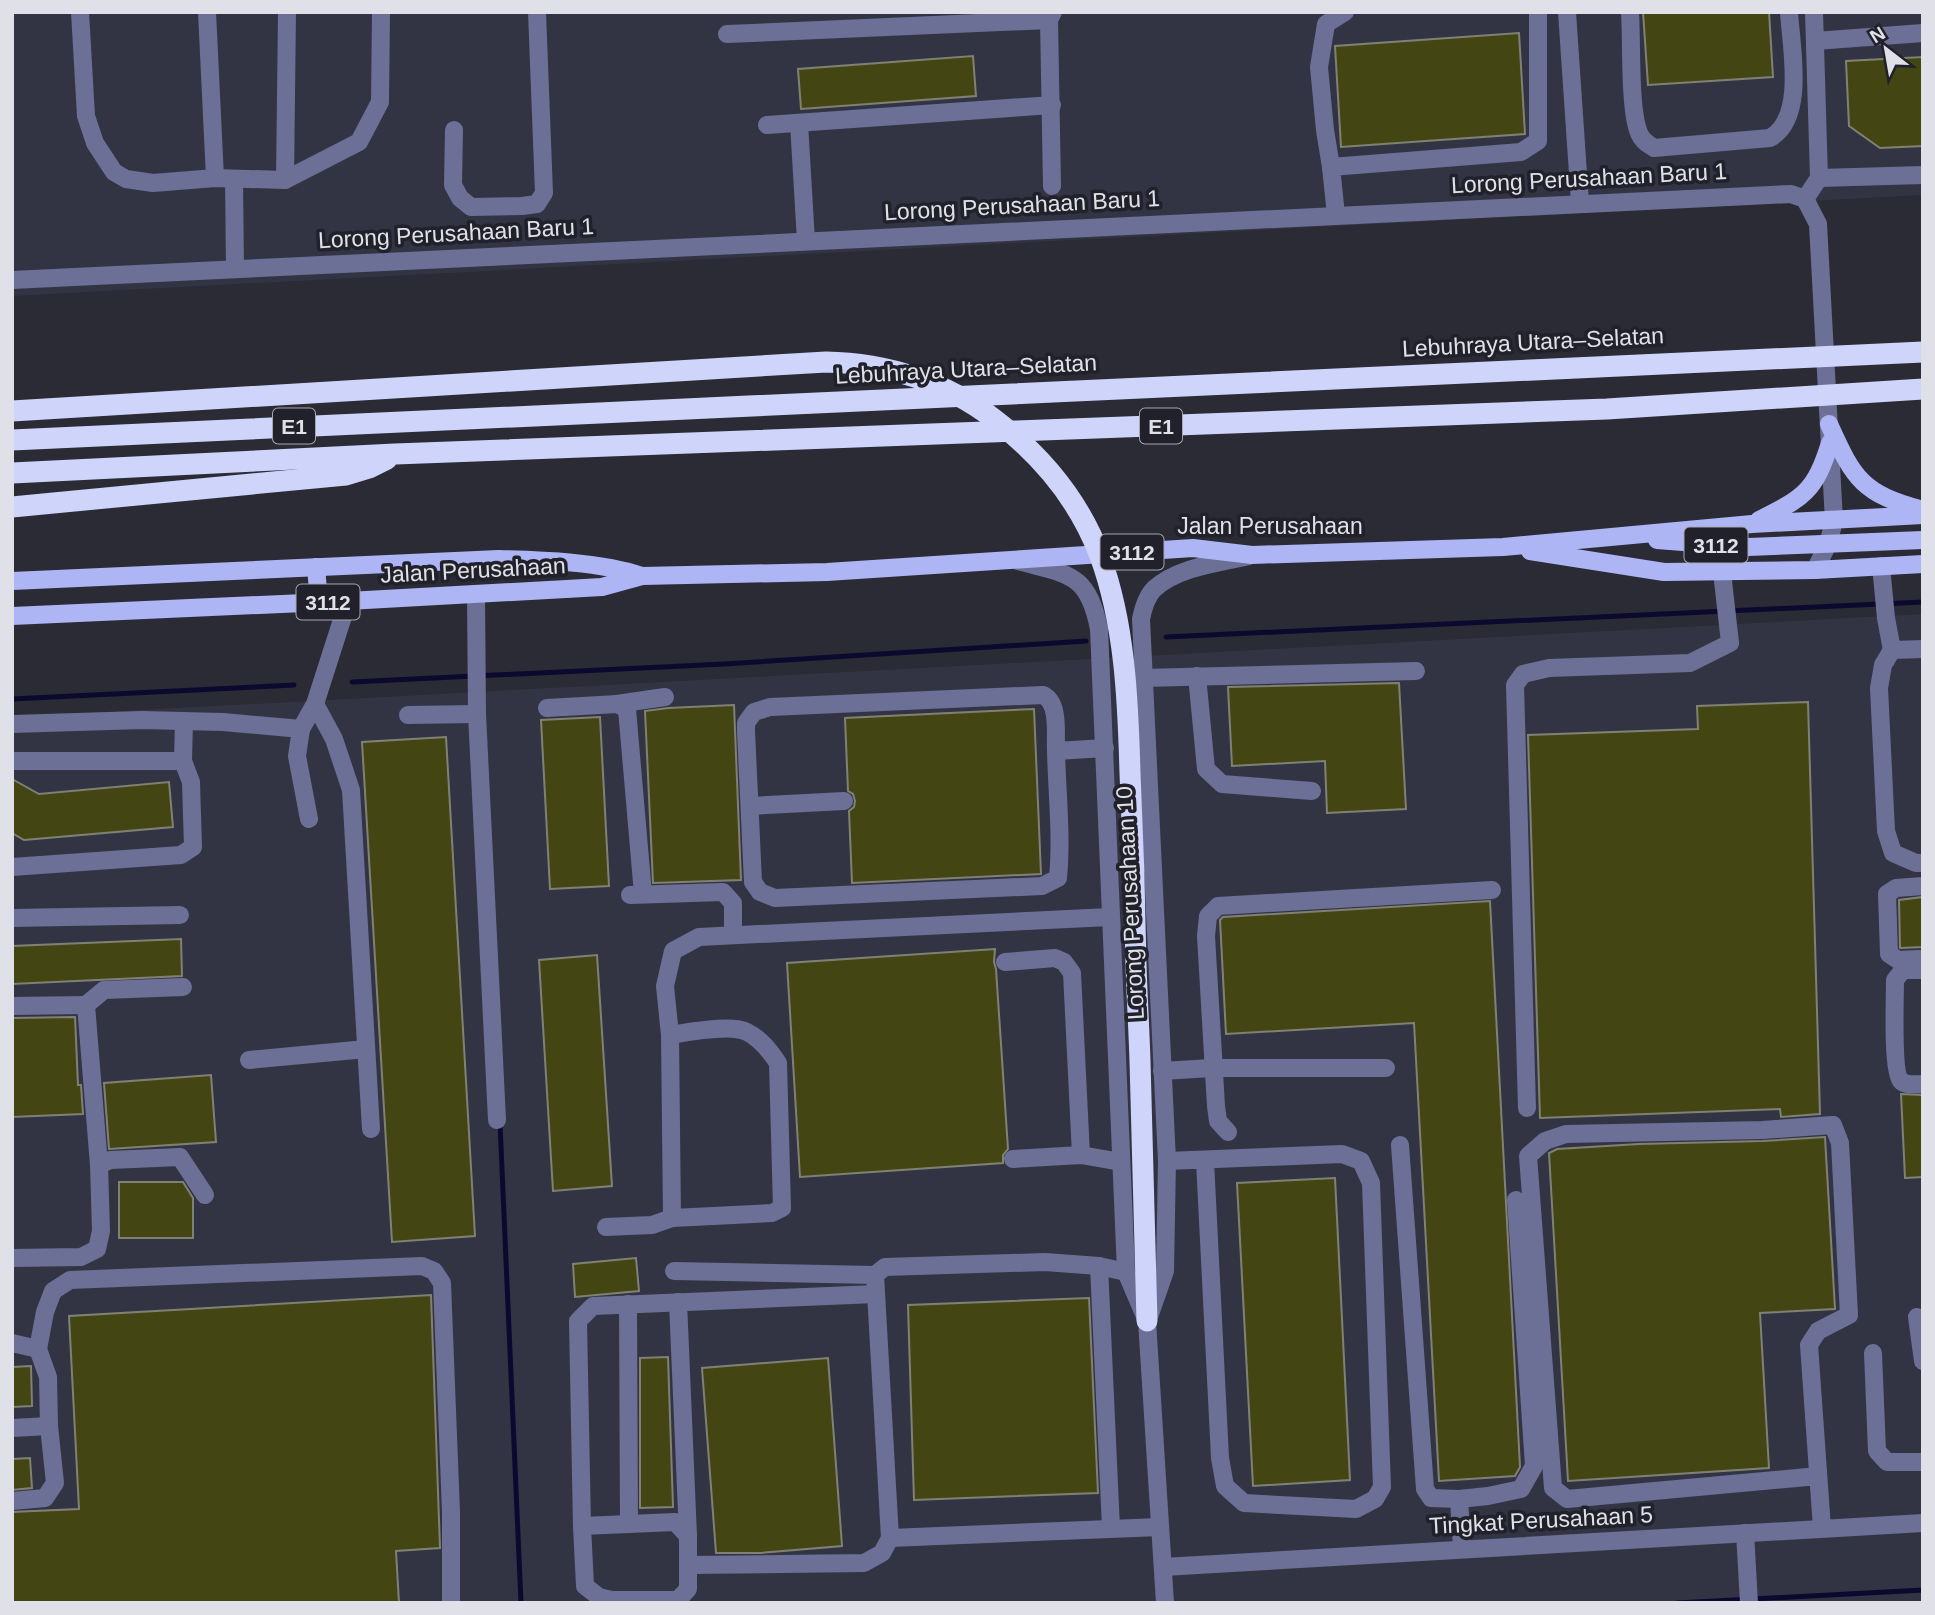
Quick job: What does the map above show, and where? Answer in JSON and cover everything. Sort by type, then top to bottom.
[{"type":"highway","name":"Lebuhraya Utara–Selatan","points":[[12,440],[1923,352]]},
{"type":"highway","points":[[12,411],[691,368],[826,362],[872,365],[926,380],[988,414],[1037,456],[1076,507],[1100,555],[1122,647],[1129,734],[1147,1321]]},
{"type":"highway","name":"E1","points":[[12,474],[395,454],[1607,409],[1923,389]]},
{"type":"highway","points":[[12,507],[346,475],[369,468],[395,454]]},
{"type":"main road","points":[[1829,424],[1843,457],[1864,485],[1891,501],[1923,513]]},
{"type":"main road","points":[[1752,524],[1805,494],[1822,470],[1830,443]]},
{"type":"main road","name":"Jalan Perusahaan","points":[[12,616],[602,587],[642,576],[827,572],[1193,548],[1252,555],[1503,547],[1752,524],[1923,513]]},
{"type":"main road","name":"Jalan Perusahaan","points":[[1604,536],[1748,547],[1923,540]]},
{"type":"main road","points":[[1503,547],[1723,581],[1815,570],[1881,572],[1923,564]]},
{"type":"main road","name":"Jalan Perusahaan","points":[[12,581],[521,559],[613,569],[642,576]]},
{"type":"main road","points":[[316,567],[319,602]]},
{"type":"street","points":[[80,12],[86,116],[95,143],[114,172],[126,179],[153,183],[215,178],[285,180],[359,142],[380,102],[382,12]]},
{"type":"street","points":[[207,12],[215,178]]},
{"type":"street","points":[[285,180],[287,12]]},
{"type":"street","points":[[454,130],[453,186],[460,198],[471,206],[537,204],[544,192],[537,12]]},
{"type":"street","points":[[1336,215],[1320,67],[1325,24],[1345,12]]},
{"type":"street","points":[[1331,167],[1521,152],[1538,141],[1538,12]]},
{"type":"street","points":[[1567,12],[1580,203]]},
{"type":"street","points":[[1630,12],[1638,131],[1644,141],[1654,148],[1770,138],[1780,133],[1794,97],[1789,12]]},
{"type":"street","points":[[1814,12],[1819,178],[1805,199],[1818,224],[1834,520],[1829,544],[1815,570]]},
{"type":"street","points":[[727,34],[1051,16],[1052,186]]},
{"type":"street","points":[[1815,41],[1923,33]]},
{"type":"street","points":[[767,125],[1052,105]]},
{"type":"street","points":[[799,123],[806,241]]},
{"type":"street","points":[[1819,178],[1923,175]]},
{"type":"street","points":[[234,179],[236,269]]},
{"type":"street","name":"Lorong Perusahaan Baru 1","points":[[12,280],[1580,203],[1791,194],[1805,199]]},
{"type":"street","name":"Lorong Perusahaan 10","points":[[1147,1321],[1165,1270],[1167,1161],[1141,619],[1153,590],[1163,582],[1186,572],[1252,555]]},
{"type":"street","name":"Lorong Perusahaan 10","points":[[1012,559],[1066,575],[1081,583],[1092,599],[1099,629],[1126,1272],[1147,1321],[1165,1603]]},
{"type":"street","points":[[1881,572],[1892,650],[1883,666],[1879,688],[1886,831],[1893,853],[1916,863],[1923,863]]},
{"type":"street","points":[[1527,1108],[1515,685],[1523,674],[1549,668],[1690,663],[1730,643],[1723,581]]},
{"type":"street","points":[[476,594],[477,714],[497,1120]]},
{"type":"street","points":[[309,819],[297,757],[301,729],[316,704],[348,601]]},
{"type":"street","points":[[1892,650],[1923,649]]},
{"type":"street","points":[[1143,678],[1416,671]]},
{"type":"street","points":[[1197,676],[1206,769],[1222,784],[1312,792]]},
{"type":"street","points":[[1043,695],[1049,698],[1054,706],[1056,751],[1061,842],[1058,878],[1042,886],[775,898],[760,892],[753,882],[747,723],[760,708],[1043,695]]},
{"type":"street","points":[[547,708],[617,704],[665,697]]},
{"type":"street","points":[[316,704],[334,739],[351,790],[371,1129]]},
{"type":"street","points":[[617,704],[627,709],[636,895],[723,891],[733,903],[733,935]]},
{"type":"street","points":[[408,715],[477,714]]},
{"type":"street","points":[[12,724],[142,720],[301,729]]},
{"type":"street","points":[[12,867],[181,855],[193,847],[191,782],[183,761],[184,721]]},
{"type":"street","points":[[1056,751],[1105,748]]},
{"type":"street","points":[[12,761],[183,761]]},
{"type":"street","points":[[750,806],[844,801]]},
{"type":"street","points":[[1923,886],[1896,888],[1887,894],[1889,954],[1898,960],[1923,959]]},
{"type":"street","points":[[1228,1132],[1219,1121],[1212,1068],[1206,936],[1208,916],[1218,906],[1492,890]]},
{"type":"street","points":[[12,918],[180,915]]},
{"type":"street","points":[[672,1218],[670,1035],[665,986],[673,951],[699,937],[1110,917]]},
{"type":"street","points":[[1005,962],[1055,958],[1064,962],[1072,973],[1081,1155]]},
{"type":"street","points":[[1923,970],[1903,970],[1895,980],[1895,1036],[1897,1074],[1901,1081],[1910,1085],[1923,1084]]},
{"type":"street","points":[[12,1006],[86,1005],[104,990],[183,987]]},
{"type":"street","points":[[12,1258],[81,1257],[97,1249],[101,1231],[99,1165],[86,1005]]},
{"type":"street","points":[[606,1227],[652,1225],[672,1218],[772,1213],[782,1208],[778,1063],[767,1047],[745,1030],[701,1029],[670,1035]]},
{"type":"street","points":[[249,1060],[366,1049]]},
{"type":"street","points":[[1162,1071],[1212,1068],[1387,1068]]},
{"type":"street","points":[[1818,1476],[1567,1499],[1553,1488],[1528,1156],[1545,1141],[1566,1134],[1762,1130],[1833,1125],[1840,1143],[1849,1315],[1818,1331],[1809,1345],[1822,1528]]},
{"type":"street","points":[[1400,1145],[1425,1489],[1432,1498],[1459,1499],[1521,1489],[1534,1466],[1516,1200]]},
{"type":"street","points":[[1167,1161],[1342,1154],[1361,1161],[1371,1183],[1382,1487],[1375,1499],[1356,1509],[1244,1503],[1225,1486],[1220,1458],[1205,1161]]},
{"type":"street","points":[[1013,1159],[1081,1155],[1121,1162]]},
{"type":"street","points":[[99,1165],[110,1160],[180,1157],[205,1195]]},
{"type":"street","points":[[674,1271],[875,1275],[885,1267],[1045,1262],[1099,1266],[1126,1272]]},
{"type":"street","points":[[12,1501],[45,1498],[55,1483],[49,1426],[48,1377],[38,1349],[45,1312],[53,1291],[70,1280],[422,1266],[434,1271],[442,1283],[451,1512],[451,1603]]},
{"type":"street","points":[[1099,1266],[1111,1528]]},
{"type":"street","points":[[688,1566],[864,1563],[882,1553],[890,1538],[875,1275]]},
{"type":"street","points":[[678,1303],[688,1590],[678,1600],[612,1600],[599,1597],[585,1586],[578,1321],[593,1306],[876,1294]]},
{"type":"street","points":[[628,1304],[629,1524]]},
{"type":"street","points":[[1917,1317],[1923,1361]]},
{"type":"street","points":[[12,1343],[38,1349]]},
{"type":"street","points":[[1873,1353],[1877,1451],[1887,1462],[1923,1462]]},
{"type":"street","points":[[12,1428],[49,1426]]},
{"type":"street","points":[[1459,1499],[1462,1549]]},
{"type":"street","points":[[582,1526],[675,1522],[688,1536]]},
{"type":"street","name":"Tingkat Perusahaan 5","points":[[1163,1567],[1923,1522]]},
{"type":"street","points":[[890,1538],[1160,1527]]},
{"type":"street","points":[[1745,1533],[1749,1603]]},
{"type":"shaded area","points":[[12,12],[1923,12],[1923,195],[12,296]]},
{"type":"shaded area","points":[[1923,614],[1923,1603],[12,1603],[12,717]]},
{"type":"building","points":[[1643,12],[1769,12],[1773,77],[1648,85]]},
{"type":"building","points":[[1519,33],[1525,134],[1341,147],[1335,46]]},
{"type":"building","points":[[973,56],[976,96],[801,109],[798,69]]},
{"type":"building","points":[[1923,57],[1923,146],[1880,148],[1849,126],[1846,61]]},
{"type":"building","points":[[1399,683],[1406,809],[1327,813],[1325,761],[1232,766],[1228,687]]},
{"type":"building","points":[[1808,702],[1820,1114],[1781,1117],[1780,1109],[1540,1118],[1528,735],[1698,729],[1697,706]]},
{"type":"building","points":[[734,705],[741,880],[653,883],[645,711]]},
{"type":"building","points":[[1034,709],[1041,874],[852,883],[849,811],[854,807],[855,801],[853,794],[848,791],[845,718]]},
{"type":"building","points":[[600,717],[609,886],[550,889],[541,720]]},
{"type":"building","points":[[446,737],[475,1236],[392,1242],[362,742]]},
{"type":"building","points":[[12,779],[39,794],[169,782],[173,827],[24,840],[12,833]]},
{"type":"building","points":[[1923,897],[1923,947],[1900,948],[1899,900]]},
{"type":"building","points":[[1490,901],[1520,1467],[1515,1476],[1439,1481],[1414,1023],[1226,1034],[1220,920],[1223,917]]},
{"type":"building","points":[[181,939],[182,976],[12,984],[12,946]]},
{"type":"building","points":[[995,949],[1008,1149],[1003,1155],[1003,1163],[800,1177],[787,963]]},
{"type":"building","points":[[597,955],[612,1186],[553,1191],[539,960]]},
{"type":"building","points":[[75,1017],[78,1085],[81,1085],[83,1114],[12,1117],[12,1018]]},
{"type":"building","points":[[211,1075],[216,1142],[109,1149],[104,1083]]},
{"type":"building","points":[[1901,1094],[1923,1095],[1923,1177],[1905,1178]]},
{"type":"building","points":[[1825,1137],[1835,1309],[1760,1313],[1769,1468],[1568,1481],[1549,1153],[1557,1149],[1639,1144]]},
{"type":"building","points":[[1335,1178],[1350,1480],[1253,1486],[1237,1183]]},
{"type":"building","points":[[119,1182],[183,1182],[193,1198],[193,1238],[119,1238]]},
{"type":"building","points":[[636,1258],[639,1291],[575,1297],[573,1264]]},
{"type":"building","points":[[431,1295],[440,1548],[396,1551],[399,1603],[12,1603],[12,1512],[79,1509],[69,1316]]},
{"type":"building","points":[[1089,1298],[1098,1493],[914,1500],[908,1305]]},
{"type":"building","points":[[668,1357],[673,1507],[640,1508],[640,1358]]},
{"type":"building","points":[[828,1358],[842,1546],[760,1553],[716,1553],[702,1368]]},
{"type":"building","points":[[31,1366],[32,1406],[12,1407],[12,1367]]},
{"type":"building","points":[[30,1458],[32,1488],[12,1490],[12,1459]]},
{"type":"waterway","points":[[1166,637],[1923,602]]},
{"type":"waterway","points":[[352,682],[724,664],[1086,641]]},
{"type":"waterway","points":[[12,699],[294,685]]},
{"type":"waterway","points":[[500,1123],[521,1603]]},
{"type":"waterway","points":[[1677,1603],[1923,1590]]}]
